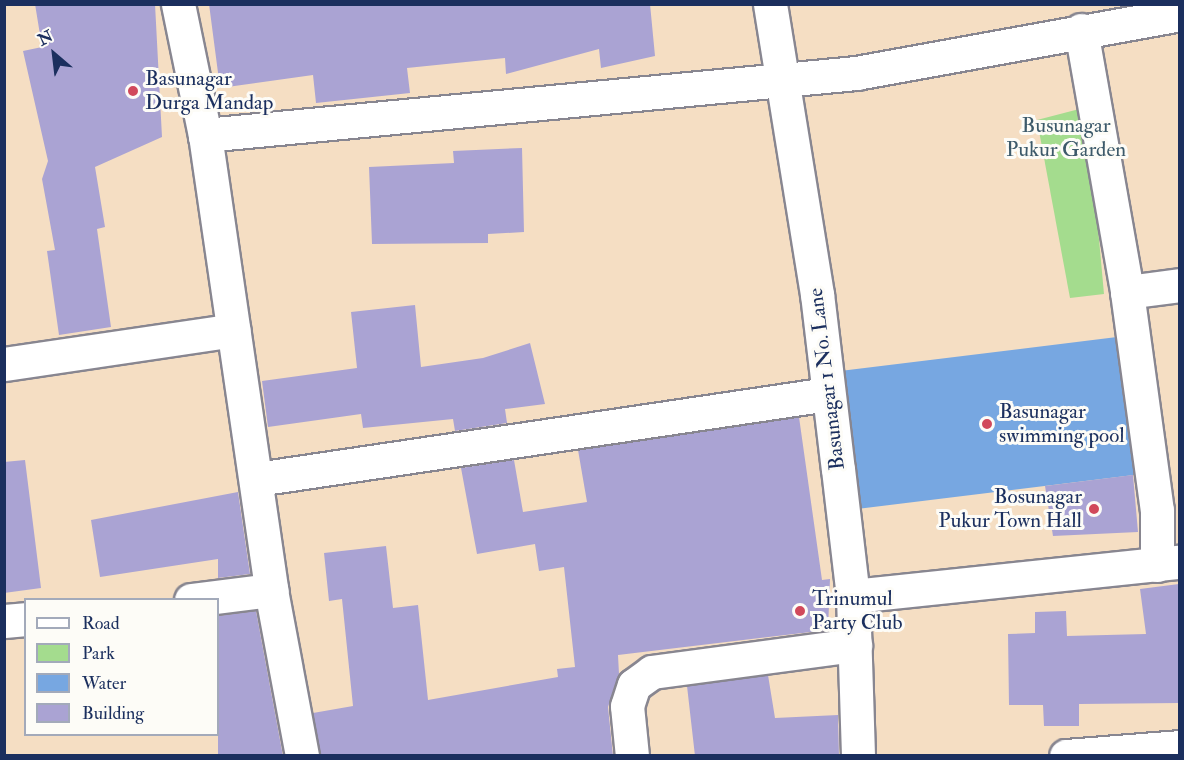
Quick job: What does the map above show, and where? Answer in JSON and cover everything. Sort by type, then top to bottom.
[{"type":"street","points":[[178,4],[205,135],[271,590],[302,756]]},
{"type":"street","name":"Basunagar 1 No. Lane","points":[[770,4],[828,394],[853,596],[858,756]]},
{"type":"street","points":[[205,135],[782,80],[903,65],[1081,30],[1179,14]]},
{"type":"street","points":[[853,596],[1168,563],[1157,510],[1127,292],[1081,30]]},
{"type":"street","points":[[1127,292],[1179,285]]},
{"type":"street","points":[[4,364],[234,330]]},
{"type":"street","points":[[256,479],[828,394]]},
{"type":"street","points":[[207,598],[271,590]]},
{"type":"street","points":[[4,621],[24,619]]},
{"type":"street","points":[[632,756],[627,706],[634,685],[652,672],[855,645]]},
{"type":"street","points":[[1066,756],[1179,747]]},
{"type":"green space","name":"Busunagar Pukur Garden","points":[[1087,107],[1104,294],[1070,298],[1037,120]]},
{"type":"water","name":"Basunagar swimming pool","points":[[1117,337],[1134,475],[857,509],[840,371]]},
{"type":"building","points":[[35,4],[155,4],[162,137],[95,167],[105,227],[97,229],[111,327],[59,335],[47,251],[55,250],[42,179],[48,161],[23,51],[42,47]]},
{"type":"building","points":[[209,4],[650,4],[655,56],[601,68],[599,49],[506,74],[505,58],[407,68],[410,93],[316,103],[313,75],[220,88]]},
{"type":"building","points":[[522,148],[524,232],[488,234],[488,243],[372,244],[369,167],[454,163],[453,151]]},
{"type":"building","points":[[415,305],[421,367],[483,358],[530,343],[545,404],[505,409],[507,423],[455,431],[453,419],[363,428],[361,414],[268,427],[262,381],[357,368],[351,312]]},
{"type":"building","points":[[799,417],[822,580],[830,579],[828,630],[618,655],[619,674],[608,707],[613,756],[320,756],[313,713],[353,706],[342,599],[329,601],[324,553],[386,546],[393,608],[418,605],[428,700],[558,677],[557,669],[575,667],[564,567],[539,571],[535,544],[477,554],[461,468],[514,460],[523,512],[587,502],[578,450]]},
{"type":"building","points":[[25,460],[41,588],[4,593],[4,462]]},
{"type":"building","name":"Bosunagar Pukur Town Hall","points":[[1133,475],[1138,532],[1053,536],[1045,486]]},
{"type":"building","points":[[238,492],[250,574],[218,578],[218,559],[100,577],[91,520]]},
{"type":"building","points":[[1179,584],[1179,703],[1079,704],[1079,726],[1044,726],[1043,705],[1009,705],[1008,634],[1035,633],[1035,612],[1066,611],[1067,636],[1146,634],[1140,589]]},
{"type":"building","points":[[256,611],[283,756],[218,756],[219,616]]},
{"type":"building","points":[[768,675],[775,718],[838,715],[839,756],[695,756],[687,686]]},
{"type":"place","name":"Basunagar Durga Mandap","points":[[133,91]]},
{"type":"place","name":"Basunagar swimming pool","points":[[987,424]]},
{"type":"place","name":"Bosunagar Pukur Town Hall","points":[[1094,509]]},
{"type":"place","name":"Trinumul Party Club","points":[[800,611]]}]
